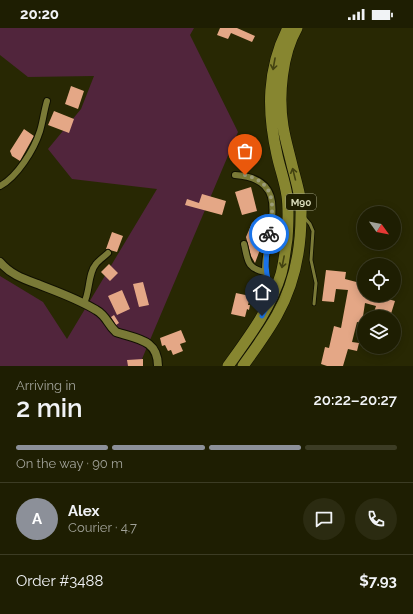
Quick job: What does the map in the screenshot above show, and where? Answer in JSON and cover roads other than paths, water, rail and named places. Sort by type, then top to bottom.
[{"type":"highway","name":"M90","points":[[228,366],[260,319],[281,275],[284,259],[288,224],[287,197],[272,129],[269,102],[275,59],[288,28]]},
{"type":"highway","name":"M90","points":[[243,366],[277,314],[292,280],[300,244],[300,199],[283,125],[281,91],[285,62],[297,28]]},
{"type":"street","points":[[0,186],[8,182],[31,151],[40,132],[46,101]]},
{"type":"street","points":[[235,174],[245,175],[259,180],[267,188],[271,197],[272,216],[265,272],[273,294]]},
{"type":"street","points":[[244,244],[249,264],[257,270],[265,272]]},
{"type":"street","points":[[84,303],[91,275],[96,264],[108,253]]},
{"type":"street","points":[[0,262],[21,278],[84,303],[103,314],[116,332],[147,343],[156,353],[158,366]]},
{"type":"lane","points":[[301,214],[310,224],[313,232],[311,260],[316,283],[314,304]]}]
